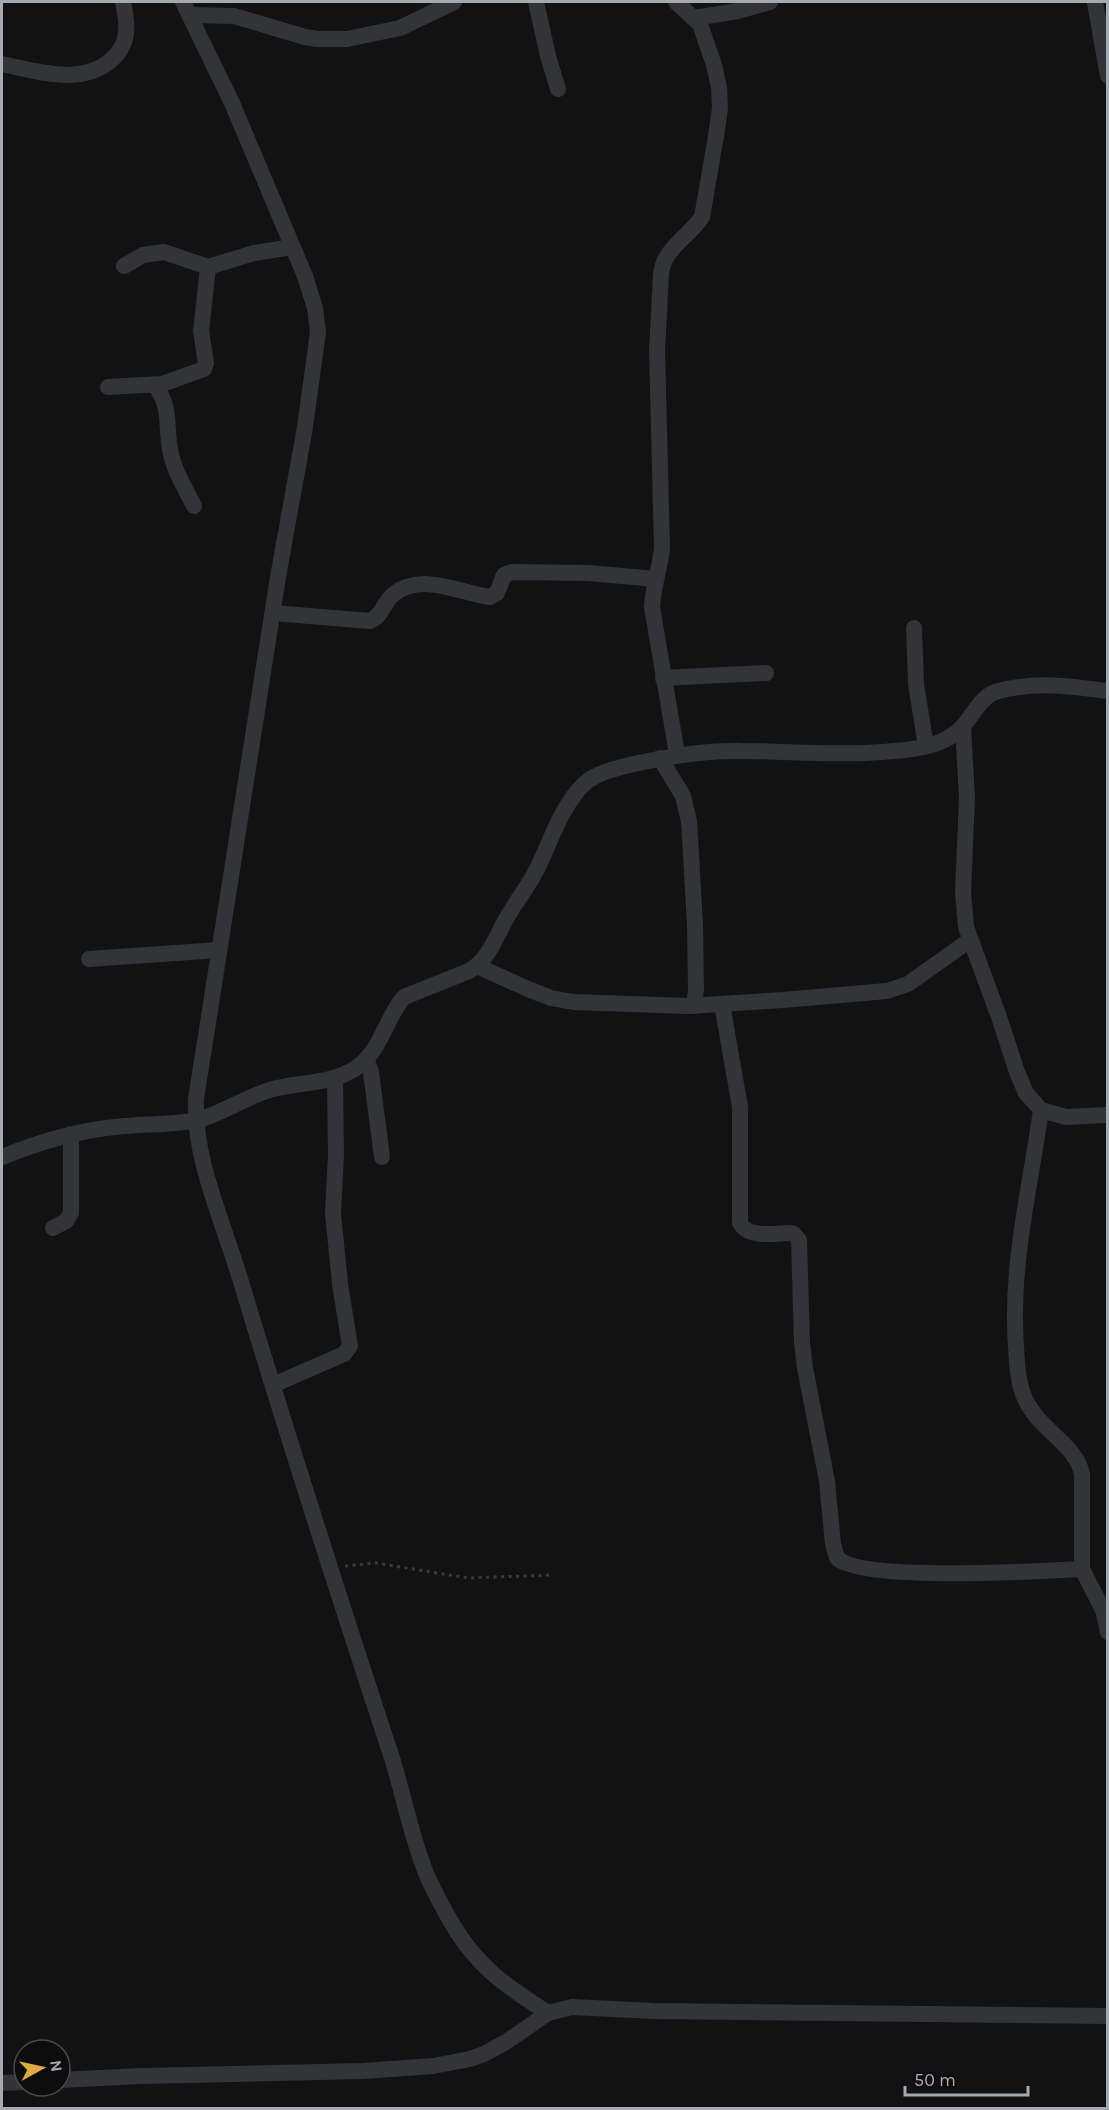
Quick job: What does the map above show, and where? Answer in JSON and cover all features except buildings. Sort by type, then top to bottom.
[{"type":"street","points":[[2,64],[74,75],[98,69],[114,58],[124,43],[126,23],[123,2]]},
{"type":"street","points":[[186,8],[234,16],[305,37],[340,39],[380,34],[400,28],[454,2]]},
{"type":"street","points":[[536,2],[558,88]]},
{"type":"street","points":[[676,2],[694,18],[705,36],[714,65],[720,108],[702,217],[695,228],[670,250],[662,265],[657,350],[662,548],[661,562],[652,594],[652,614],[677,754]]},
{"type":"street","points":[[694,18],[738,11],[770,2]]},
{"type":"street","points":[[1095,2],[1107,76]]},
{"type":"street","points":[[186,8],[232,103],[305,276],[317,321],[317,346],[195,1099],[195,1121],[205,1173],[432,1886],[463,1942],[476,1958],[499,1980],[548,2013]]},
{"type":"street","points":[[124,266],[143,255],[164,252],[208,267],[254,254],[292,247]]},
{"type":"street","points":[[108,387],[155,385],[201,371],[205,367],[201,331],[208,267]]},
{"type":"street","points":[[155,385],[162,395],[167,410],[173,462],[194,506]]},
{"type":"street","points":[[273,613],[370,621],[379,616],[393,595],[410,586],[431,585],[490,597],[497,593],[503,576],[512,572],[588,573],[656,579]]},
{"type":"street","points":[[914,628],[916,684],[926,747]]},
{"type":"street","points":[[663,678],[766,673]]},
{"type":"street","points":[[2,1157],[46,1140],[71,1134],[117,1126],[195,1121],[261,1092],[335,1079],[357,1067],[378,1045],[404,997],[477,966],[486,957],[506,917],[537,868],[569,804],[585,783],[601,774],[677,754],[741,751],[829,754],[926,747],[950,737],[963,727],[983,700],[999,690],[1035,684],[1051,684],[1107,691]]},
{"type":"street","points":[[963,727],[967,826],[963,892],[966,927],[1017,1072],[1026,1093],[1041,1110],[1065,1117],[1107,1115]]},
{"type":"street","points":[[660,758],[683,796],[689,821],[695,913],[696,989],[694,1006]]},
{"type":"street","points":[[477,966],[552,998],[573,1002],[694,1006],[887,991],[908,984],[970,940]]},
{"type":"street","points":[[89,959],[219,950]]},
{"type":"street","points":[[722,1004],[740,1107],[740,1223],[743,1229],[750,1233],[791,1233],[799,1240],[800,1323],[805,1368],[825,1468],[833,1544],[837,1558],[848,1565],[911,1572],[1016,1573],[1082,1569]]},
{"type":"street","points":[[366,1059],[371,1072],[382,1157]]},
{"type":"street","points":[[273,1385],[344,1354],[350,1346],[340,1284],[333,1213],[337,1107],[335,1079]]},
{"type":"street","points":[[1041,1110],[1024,1218],[1014,1304],[1017,1363],[1022,1391],[1031,1412],[1073,1453],[1080,1465],[1082,1474],[1082,1569],[1107,1622]]},
{"type":"street","points":[[53,1228],[66,1221],[71,1213],[71,1134]]},
{"type":"street","points":[[72,2080],[363,2071],[433,2066],[470,2059],[495,2049],[548,2013],[572,2007],[653,2012],[1107,2016]]},
{"type":"path","points":[[330,1569],[376,1563],[468,1578],[551,1575]]}]
